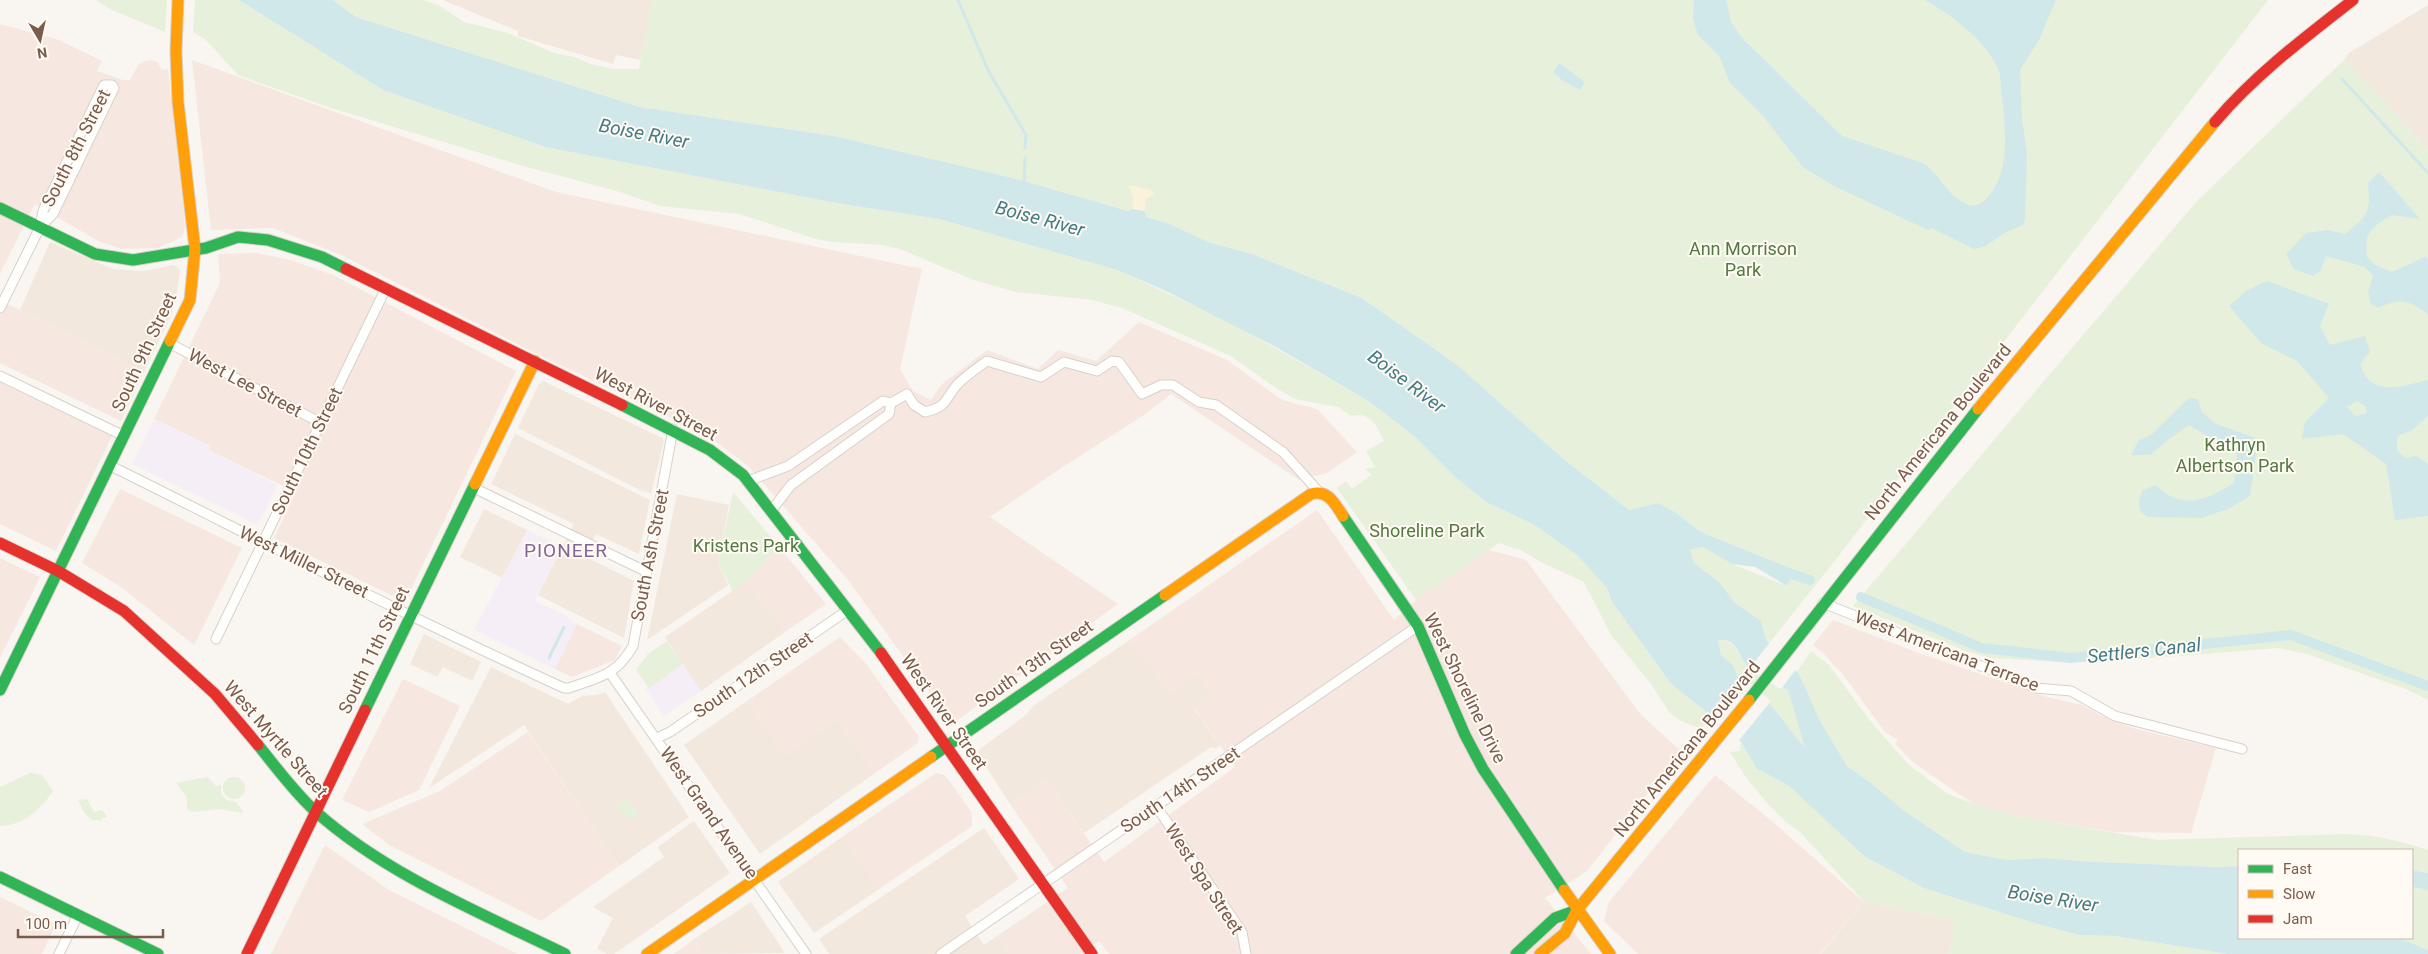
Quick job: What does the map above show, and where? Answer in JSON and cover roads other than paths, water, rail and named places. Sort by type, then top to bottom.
[{"type":"main road","name":"South 9th Street","points":[[0,690],[190,300],[195,249],[178,102],[176,41],[178,0]]},
{"type":"main road","name":"North Americana Boulevard","points":[[1540,954],[1565,933],[1577,910],[1714,745],[2000,381],[2234,100],[2283,55],[2353,0]]},
{"type":"main road","name":"West River Street","points":[[0,208],[95,254],[133,260],[195,249],[238,237],[268,240],[322,256],[385,290],[674,429],[710,450],[748,481],[900,677],[1092,954]]},
{"type":"main road","name":"South 11th Street","points":[[246,954],[282,885],[315,811],[535,361]]},
{"type":"main road","name":"West Shoreline Drive","points":[[1319,492],[1330,497],[1418,626],[1437,666],[1465,735],[1483,769],[1577,910],[1610,954]]},
{"type":"main road","name":"South 13th Street","points":[[647,954],[1300,500],[1312,493],[1319,492]]},
{"type":"main road","name":"West Myrtle Street","points":[[0,543],[58,571],[124,611],[215,694],[290,785],[315,811],[367,850],[440,893],[566,954]]},
{"type":"main road","points":[[0,877],[158,954]]},
{"type":"main road","points":[[1516,954],[1555,918],[1577,910]]},
{"type":"street","name":"South 8th Street","points":[[0,308],[40,227],[43,210],[104,85],[112,85],[114,88],[53,214],[40,227]]},
{"type":"street","name":"South 10th Street","points":[[216,639],[385,290]]},
{"type":"street","name":"West Lee Street","points":[[169,343],[320,423]]},
{"type":"street","points":[[748,481],[788,466],[883,401],[891,403],[907,394],[914,405],[925,412],[938,409],[948,402],[955,388],[969,374],[987,362],[1041,377],[1064,362],[1097,371],[1112,361],[1119,362],[1142,394],[1161,385],[1173,385],[1199,402],[1216,405],[1283,452],[1319,492]]},
{"type":"street","points":[[0,376],[124,436]]},
{"type":"street","points":[[771,512],[791,485],[889,414],[891,403]]},
{"type":"street","name":"South Ash Street","points":[[610,673],[624,662],[632,646],[674,429]]},
{"type":"street","name":"West Miller Street","points":[[110,465],[410,615],[564,688],[610,673]]},
{"type":"street","points":[[472,487],[647,572]]},
{"type":"street","name":"West Americana Terrace","points":[[1823,604],[2036,688],[2071,691],[2115,716],[2242,749]]},
{"type":"street","name":"South 12th Street","points":[[657,738],[670,732],[848,610]]},
{"type":"street","name":"South 14th Street","points":[[941,954],[1418,626]]},
{"type":"street","name":"West Grand Avenue","points":[[610,673],[806,954]]},
{"type":"street","name":"West Spa Street","points":[[1156,806],[1242,932],[1246,954]]},
{"type":"street","points":[[59,954],[78,915]]},
{"type":"water","name":"Boise River","points":[[239,0],[333,0],[356,17],[640,107],[834,136],[1017,179],[1128,211],[1132,209],[1145,211],[1146,217],[1170,224],[1208,242],[1252,254],[1362,298],[1456,364],[1566,461],[1629,510],[1658,503],[1675,512],[1701,532],[1795,570],[1787,586],[1755,567],[1732,564],[1703,547],[1690,550],[1694,563],[1719,582],[1735,603],[1761,621],[1766,639],[1799,674],[1820,721],[1847,766],[1903,810],[1965,852],[2006,860],[2044,858],[2217,867],[2238,866],[2238,939],[2401,939],[2428,950],[2428,954],[2228,954],[2115,936],[2079,935],[2034,923],[1924,888],[1864,856],[1788,785],[1757,769],[1741,742],[1672,685],[1612,602],[1607,588],[1577,555],[1533,524],[1488,503],[1456,478],[1415,437],[1370,402],[1274,346],[1166,291],[1117,270],[939,219],[836,203],[545,147],[383,90]],"holes":[[[1718,640],[1730,642],[1737,649],[1749,668],[1788,690],[1805,748],[1770,704],[1738,677],[1733,665],[1721,655]]]},
{"type":"water","points":[[1694,0],[1726,0],[1731,22],[1742,38],[1842,136],[1925,164],[1960,201],[1972,206],[1980,204],[1987,198],[1996,185],[2002,171],[2005,139],[2000,74],[1995,62],[1969,31],[1925,0],[2056,0],[2039,40],[2020,70],[2022,119],[2027,153],[2025,219],[2023,225],[2004,233],[1986,246],[1974,249],[1931,228],[1928,230],[1834,186],[1803,167],[1763,116],[1730,83],[1719,56],[1698,35],[1693,19]]},
{"type":"water","points":[[1559,63],[1585,82],[1580,90],[1562,80],[1553,72]]},
{"type":"water","points":[[2379,172],[2420,219],[2391,215],[2378,224],[2368,236],[2367,257],[2375,265],[2392,272],[2425,257],[2428,259],[2428,314],[2405,302],[2394,302],[2379,308],[2371,304],[2368,292],[2373,276],[2365,267],[2326,256],[2320,271],[2313,276],[2294,269],[2286,254],[2306,233],[2328,230],[2345,234],[2359,223],[2368,207],[2368,183]]},
{"type":"water","points":[[2267,281],[2329,304],[2320,326],[2330,345],[2365,336],[2370,352],[2360,364],[2366,377],[2373,383],[2380,386],[2396,387],[2428,380],[2428,416],[2411,431],[2397,436],[2397,450],[2405,458],[2416,456],[2428,464],[2428,516],[2395,520],[2386,464],[2343,434],[2302,439],[2305,422],[2329,398],[2297,361],[2261,343],[2229,306],[2246,291]],"holes":[[[2357,401],[2365,406],[2367,413],[2356,416],[2347,407]]]},
{"type":"water","points":[[2189,398],[2198,399],[2202,412],[2214,423],[2258,439],[2250,496],[2228,509],[2201,518],[2148,517],[2140,511],[2139,500],[2142,491],[2155,485],[2175,498],[2194,500],[2214,494],[2234,483],[2237,454],[2189,425],[2150,455],[2131,455],[2139,440],[2151,435]]},
{"type":"water","points":[[2413,870],[2428,873],[2428,890],[2413,887]]},
{"type":"waterway","points":[[958,0],[989,72],[1026,135],[1025,148]]},
{"type":"waterway","points":[[2342,79],[2428,173]]},
{"type":"waterway","points":[[1024,185],[1025,158]]},
{"type":"waterway","name":"Settlers Canal","points":[[1780,570],[1810,580]]},
{"type":"waterway","name":"Settlers Canal","points":[[1861,597],[1982,648],[2071,658],[2291,635],[2428,686]]},
{"type":"waterway","points":[[549,658],[564,627]]},
{"type":"district","name":"PIONEER","points":[[566,550]]},
{"type":"park label","name":"Ann Morrison Park","points":[[1743,259]]},
{"type":"park label","name":"Kathryn Albertson Park","points":[[2235,455]]},
{"type":"park label","name":"Shoreline Park","points":[[1427,531]]},
{"type":"park label","name":"Kristens Park","points":[[746,546]]}]
